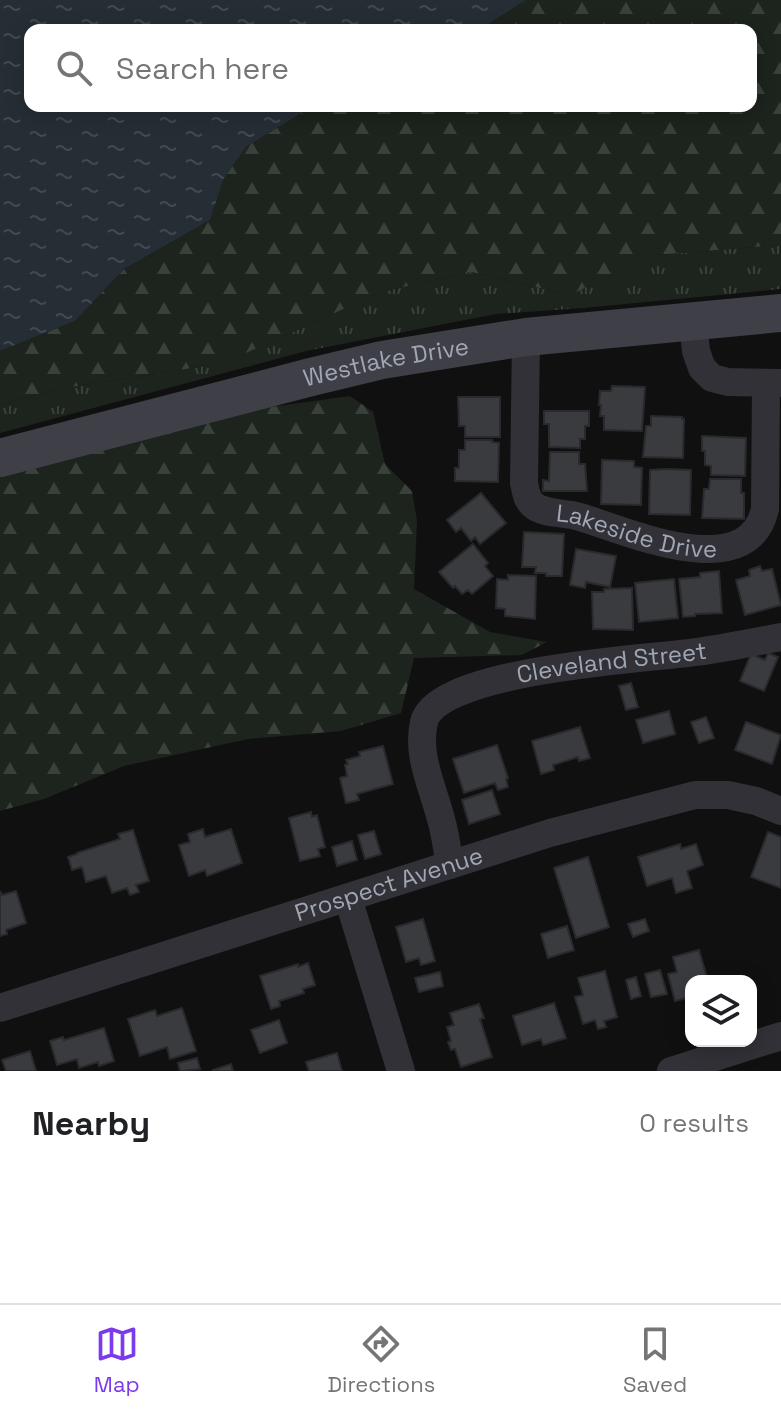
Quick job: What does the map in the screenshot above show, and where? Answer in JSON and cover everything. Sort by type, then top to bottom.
[{"type":"street","name":"Westlake Drive","points":[[0,458],[382,360],[526,337],[781,313]]},
{"type":"street","points":[[693,321],[696,351],[702,368],[712,378],[728,382],[774,383]]},
{"type":"street","name":"Lakeside Drive","points":[[526,337],[524,483],[533,506],[576,515],[667,544],[722,547],[752,536],[762,523],[774,383]]},
{"type":"street","name":"Cleveland Street","points":[[450,865],[442,823],[422,756],[424,720],[432,708],[498,679],[543,670],[697,652],[781,637]]},
{"type":"street","name":"Prospect Avenue","points":[[0,1008],[550,833],[695,795],[728,795],[781,811]]},
{"type":"street","points":[[348,898],[401,1071]]},
{"type":"street","points":[[671,1071],[781,1036]]},
{"type":"green space","points":[[526,0],[781,0],[781,245],[655,255],[570,295],[471,272],[381,292],[224,363],[65,388],[0,404],[0,351],[75,321],[124,269],[210,220],[224,178],[246,147],[303,112],[757,112],[757,24],[488,24]]},
{"type":"green space","points":[[781,245],[781,289],[496,314],[306,351],[0,433],[0,404],[65,388],[224,363],[381,292],[471,272],[570,295],[655,255]]},
{"type":"green space","points":[[350,396],[373,412],[385,464],[412,491],[417,521],[414,589],[490,632],[547,642],[522,655],[414,658],[401,713],[341,731],[248,739],[124,766],[44,799],[0,811],[0,472],[205,416]]},
{"type":"water","points":[[0,0],[526,0],[488,24],[24,24],[24,112],[303,112],[246,147],[224,178],[210,220],[124,269],[75,321],[0,351]]},
{"type":"building","points":[[612,386],[645,387],[642,431],[604,430],[604,416],[600,416],[600,391],[611,391]]},
{"type":"building","points":[[458,397],[500,397],[500,437],[465,437],[465,426],[459,426]]},
{"type":"building","points":[[544,411],[589,411],[589,426],[585,426],[585,439],[580,439],[580,448],[549,447],[549,424],[544,424]]},
{"type":"building","points":[[651,416],[684,419],[683,458],[643,457],[646,426],[651,426]]},
{"type":"building","points":[[702,436],[746,438],[745,476],[711,475],[711,466],[705,465]]},
{"type":"building","points":[[465,440],[499,443],[498,482],[455,481],[459,450],[465,450]]},
{"type":"building","points":[[550,452],[579,452],[579,464],[585,464],[587,491],[543,491],[543,480],[549,481]]},
{"type":"building","points":[[602,460],[634,461],[634,467],[642,468],[641,505],[601,504]]},
{"type":"building","points":[[650,470],[691,470],[690,515],[649,514]]},
{"type":"building","points":[[710,479],[741,479],[744,519],[702,518],[704,489],[709,489]]},
{"type":"building","points":[[481,493],[506,523],[480,544],[475,537],[471,541],[461,528],[456,532],[447,520]]},
{"type":"building","points":[[524,532],[564,534],[562,576],[546,576],[546,573],[535,573],[536,567],[522,567]]},
{"type":"building","points":[[473,544],[488,563],[485,566],[493,576],[472,594],[468,590],[462,594],[439,572]]},
{"type":"building","points":[[576,549],[616,556],[610,587],[586,582],[585,588],[570,585]]},
{"type":"building","points":[[760,566],[762,571],[772,569],[781,605],[745,615],[736,580],[750,576],[749,570]]},
{"type":"building","points":[[719,571],[722,613],[683,617],[679,579]]},
{"type":"building","points":[[508,575],[536,576],[535,619],[505,616],[505,609],[496,608],[497,579],[508,580]]},
{"type":"building","points":[[674,579],[678,618],[639,622],[635,583]]},
{"type":"building","points":[[632,588],[633,630],[593,629],[592,592]]},
{"type":"building","points":[[768,653],[778,657],[764,691],[740,681],[751,654],[765,660]]},
{"type":"building","points":[[631,683],[638,707],[626,710],[619,686]]},
{"type":"building","points":[[669,711],[675,734],[643,743],[636,720]]},
{"type":"building","points":[[706,717],[714,738],[699,743],[691,722]]},
{"type":"building","points":[[746,722],[781,735],[772,764],[735,750]]},
{"type":"building","points":[[580,727],[590,758],[579,761],[578,757],[553,765],[554,770],[541,774],[532,741]]},
{"type":"building","points":[[497,745],[508,787],[498,790],[495,783],[464,793],[453,759]]},
{"type":"building","points":[[383,746],[393,784],[357,794],[359,800],[346,803],[340,778],[347,776],[346,760],[360,756],[359,752]]},
{"type":"building","points":[[492,790],[500,814],[469,824],[462,800]]},
{"type":"building","points":[[311,812],[312,817],[317,815],[325,847],[318,849],[320,856],[300,861],[289,818]]},
{"type":"building","points":[[203,829],[205,837],[231,829],[242,863],[207,876],[205,870],[189,876],[179,845],[190,842],[188,834]]},
{"type":"building","points":[[133,830],[149,881],[136,885],[139,892],[130,895],[127,888],[112,893],[106,876],[86,882],[82,867],[72,870],[68,857],[120,839],[118,834]]},
{"type":"building","points":[[374,831],[381,854],[365,859],[358,835]]},
{"type":"building","points":[[768,832],[781,837],[781,888],[751,877]]},
{"type":"building","points":[[352,841],[357,860],[337,866],[332,847]]},
{"type":"building","points":[[680,844],[681,849],[696,844],[703,865],[687,871],[692,888],[676,893],[672,878],[647,886],[638,857]]},
{"type":"building","points":[[588,857],[609,927],[576,938],[554,868]]},
{"type":"building","points":[[0,891],[2,895],[16,891],[26,923],[6,930],[7,934],[0,936]]},
{"type":"building","points":[[423,919],[435,961],[421,965],[419,958],[406,962],[396,927]]},
{"type":"building","points":[[645,919],[649,931],[633,937],[628,924]]},
{"type":"building","points":[[567,926],[574,950],[548,958],[541,934]]},
{"type":"building","points":[[699,950],[706,975],[685,975],[685,998],[675,1001],[668,974],[677,972],[673,957]]},
{"type":"building","points":[[308,963],[315,985],[303,989],[304,993],[279,1001],[280,1006],[271,1009],[260,976]]},
{"type":"building","points":[[660,970],[667,994],[651,997],[645,974]]},
{"type":"building","points":[[605,971],[617,1017],[604,1021],[606,1027],[598,1029],[595,1020],[583,1024],[575,997],[583,995],[578,978]]},
{"type":"building","points":[[440,972],[443,986],[419,992],[415,978]]},
{"type":"building","points":[[636,977],[641,996],[631,999],[626,980]]},
{"type":"building","points":[[554,1003],[566,1038],[543,1045],[541,1039],[522,1045],[513,1016]]},
{"type":"building","points":[[479,1004],[484,1018],[480,1019],[492,1057],[461,1067],[455,1049],[451,1050],[448,1042],[451,1041],[447,1027],[454,1025],[450,1013]]},
{"type":"building","points":[[182,1008],[196,1051],[170,1059],[167,1047],[140,1056],[128,1019],[155,1010],[157,1016]]},
{"type":"building","points":[[279,1020],[287,1043],[260,1053],[251,1030]]},
{"type":"building","points":[[104,1028],[114,1061],[79,1068],[77,1059],[57,1065],[50,1041]]},
{"type":"building","points":[[30,1051],[36,1071],[6,1071],[2,1060]]},
{"type":"building","points":[[337,1053],[342,1071],[309,1071],[306,1062]]},
{"type":"building","points":[[197,1058],[200,1069],[180,1071],[178,1063]]},
{"type":"building","points":[[231,1064],[233,1071],[213,1071],[213,1070]]}]
